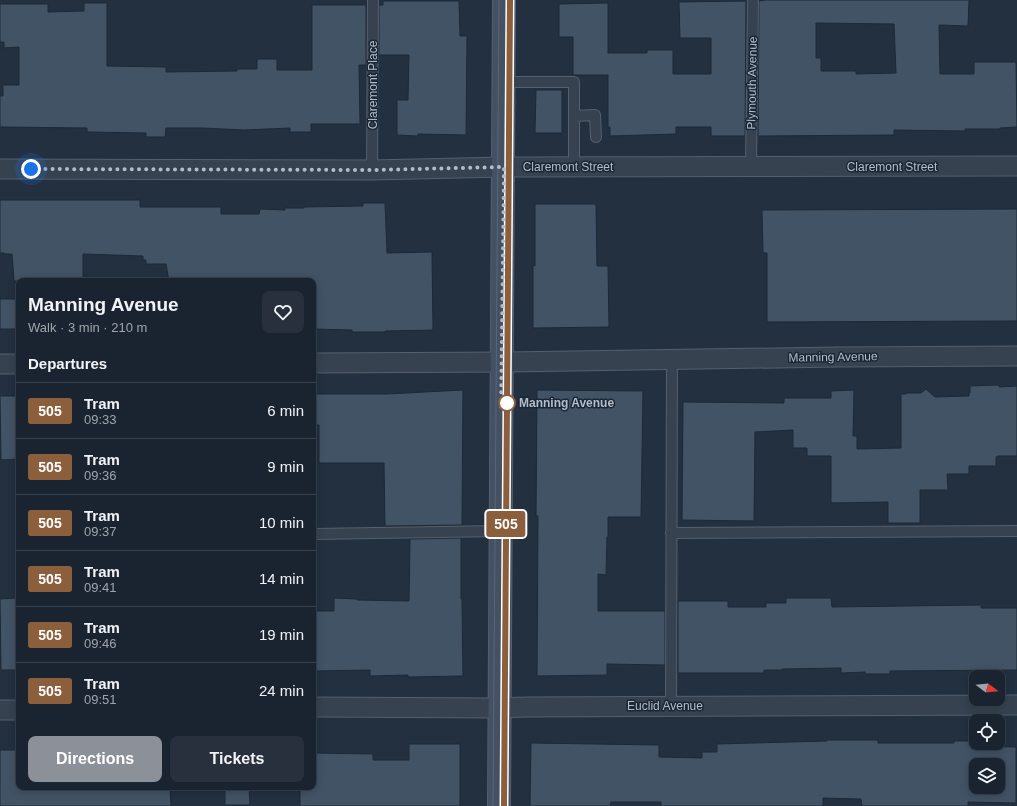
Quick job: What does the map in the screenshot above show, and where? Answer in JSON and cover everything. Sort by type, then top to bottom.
[{"type":"main road","points":[[499,806],[504,0]]},
{"type":"street","name":"Claremont Street","points":[[0,169],[372,170],[504,167],[1017,166]]},
{"type":"street","name":"Manning Avenue","points":[[316,363],[1017,356]]},
{"type":"street","points":[[0,364],[16,364]]},
{"type":"street","name":"Euclid Avenue","points":[[316,708],[1017,705]]},
{"type":"street","points":[[0,710],[16,710]]},
{"type":"lane","name":"Claremont Place","points":[[372,170],[373,0]]},
{"type":"lane","name":"Plymouth Avenue","points":[[750,167],[753,0]]},
{"type":"lane","points":[[504,82],[574,82],[574,167]]},
{"type":"lane","points":[[574,116],[595,115],[596,137]]},
{"type":"lane","points":[[671,706],[672,360]]},
{"type":"lane","points":[[316,534],[501,531]]},
{"type":"lane","points":[[671,533],[1017,531]]},
{"type":"building","points":[[969,0],[968,26],[939,25],[940,74],[974,74],[974,62],[1016,62],[1017,127],[1000,129],[965,129],[965,131],[894,130],[894,135],[758,136],[759,1]],"holes":[[[816,23],[894,24],[896,73],[856,74],[856,71],[821,71],[821,58],[816,58]]]},
{"type":"building","points":[[383,1],[459,1],[460,36],[467,36],[466,135],[397,135],[397,100],[408,100],[409,55],[379,55],[379,5],[383,5]]},
{"type":"building","points":[[746,1],[745,136],[711,136],[711,127],[676,127],[676,134],[610,136],[610,127],[608,127],[608,75],[573,75],[573,37],[559,37],[559,4],[608,3],[608,53],[647,53],[647,50],[673,50],[673,74],[711,74],[711,38],[680,38],[679,2]]},
{"type":"building","points":[[84,3],[107,3],[107,66],[166,67],[166,72],[237,71],[237,69],[257,69],[257,59],[277,59],[277,70],[312,70],[312,5],[366,5],[366,65],[359,65],[360,124],[311,124],[311,132],[290,132],[290,128],[245,130],[166,128],[165,137],[146,137],[146,133],[87,132],[87,128],[0,127],[0,96],[3,96],[3,85],[19,85],[19,47],[4,48],[4,42],[0,42],[0,4],[48,4],[48,12],[84,11]]},
{"type":"building","points":[[536,90],[562,90],[562,133],[535,133]]},
{"type":"building","points":[[0,200],[140,200],[140,207],[221,207],[221,214],[259,214],[260,209],[285,210],[285,208],[363,206],[363,203],[385,203],[387,253],[432,252],[433,330],[352,332],[352,330],[316,329],[316,278],[168,278],[166,264],[146,264],[146,260],[143,260],[143,256],[83,254],[83,278],[16,278],[16,281],[14,281],[12,254],[0,253]]},
{"type":"building","points":[[535,204],[596,204],[597,266],[608,266],[609,327],[533,328]]},
{"type":"building","points":[[1017,209],[1017,321],[767,322],[767,253],[763,253],[762,210]]},
{"type":"building","points":[[0,299],[16,299],[16,329],[0,329]]},
{"type":"building","points":[[999,385],[999,387],[1017,386],[1017,456],[998,456],[996,457],[996,466],[969,466],[969,474],[947,474],[948,490],[920,490],[920,523],[888,523],[888,502],[831,503],[831,456],[807,456],[807,448],[793,448],[793,430],[755,432],[754,521],[682,520],[683,402],[784,403],[784,398],[831,398],[831,391],[854,390],[853,436],[857,436],[857,449],[901,448],[901,394],[921,393],[926,389],[935,397],[969,396],[970,386]]},
{"type":"building","points":[[463,390],[462,525],[385,526],[384,463],[319,463],[319,425],[316,425],[316,394],[387,394]]},
{"type":"building","points":[[537,390],[643,391],[641,517],[608,517],[606,575],[598,574],[598,611],[665,611],[665,665],[607,664],[607,675],[537,676]]},
{"type":"building","points":[[0,396],[16,396],[16,459],[1,460]]},
{"type":"building","points":[[461,538],[463,676],[370,676],[370,670],[316,671],[316,611],[334,611],[334,598],[409,601],[410,539]]},
{"type":"building","points":[[16,598],[16,670],[1,670],[0,599]]},
{"type":"building","points":[[786,598],[831,598],[832,607],[981,605],[981,608],[1017,608],[1017,670],[890,671],[890,674],[865,674],[865,672],[841,673],[841,668],[764,670],[764,673],[678,673],[678,601],[728,601],[728,607],[766,607],[766,603],[786,603]]},
{"type":"building","points":[[827,740],[878,740],[878,743],[954,743],[954,741],[969,741],[969,750],[1005,750],[1005,747],[1016,747],[1016,803],[968,802],[968,806],[862,806],[861,799],[823,798],[823,806],[661,806],[661,802],[611,802],[610,806],[530,806],[531,743],[659,745],[659,757],[702,758],[702,752],[717,752],[717,744]]},
{"type":"building","points":[[409,744],[460,744],[460,806],[300,806],[300,790],[316,790],[316,753],[373,754],[373,760],[409,760]]},
{"type":"building","points":[[0,750],[16,750],[16,790],[170,790],[171,806],[0,806]]},
{"type":"building","points":[[225,790],[249,790],[250,805],[225,805]]},
{"type":"tram line","points":[[493,806],[499,0]]},
{"type":"tram line","points":[[504,806],[510,0]]},
{"type":"tram line","name":"505","points":[[504,806],[510,0]]},
{"type":"place","name":"Manning Avenue","points":[[507,403]]},
{"type":"route","points":[[31,169],[372,170],[504,167],[501,410],[507,403]]}]
